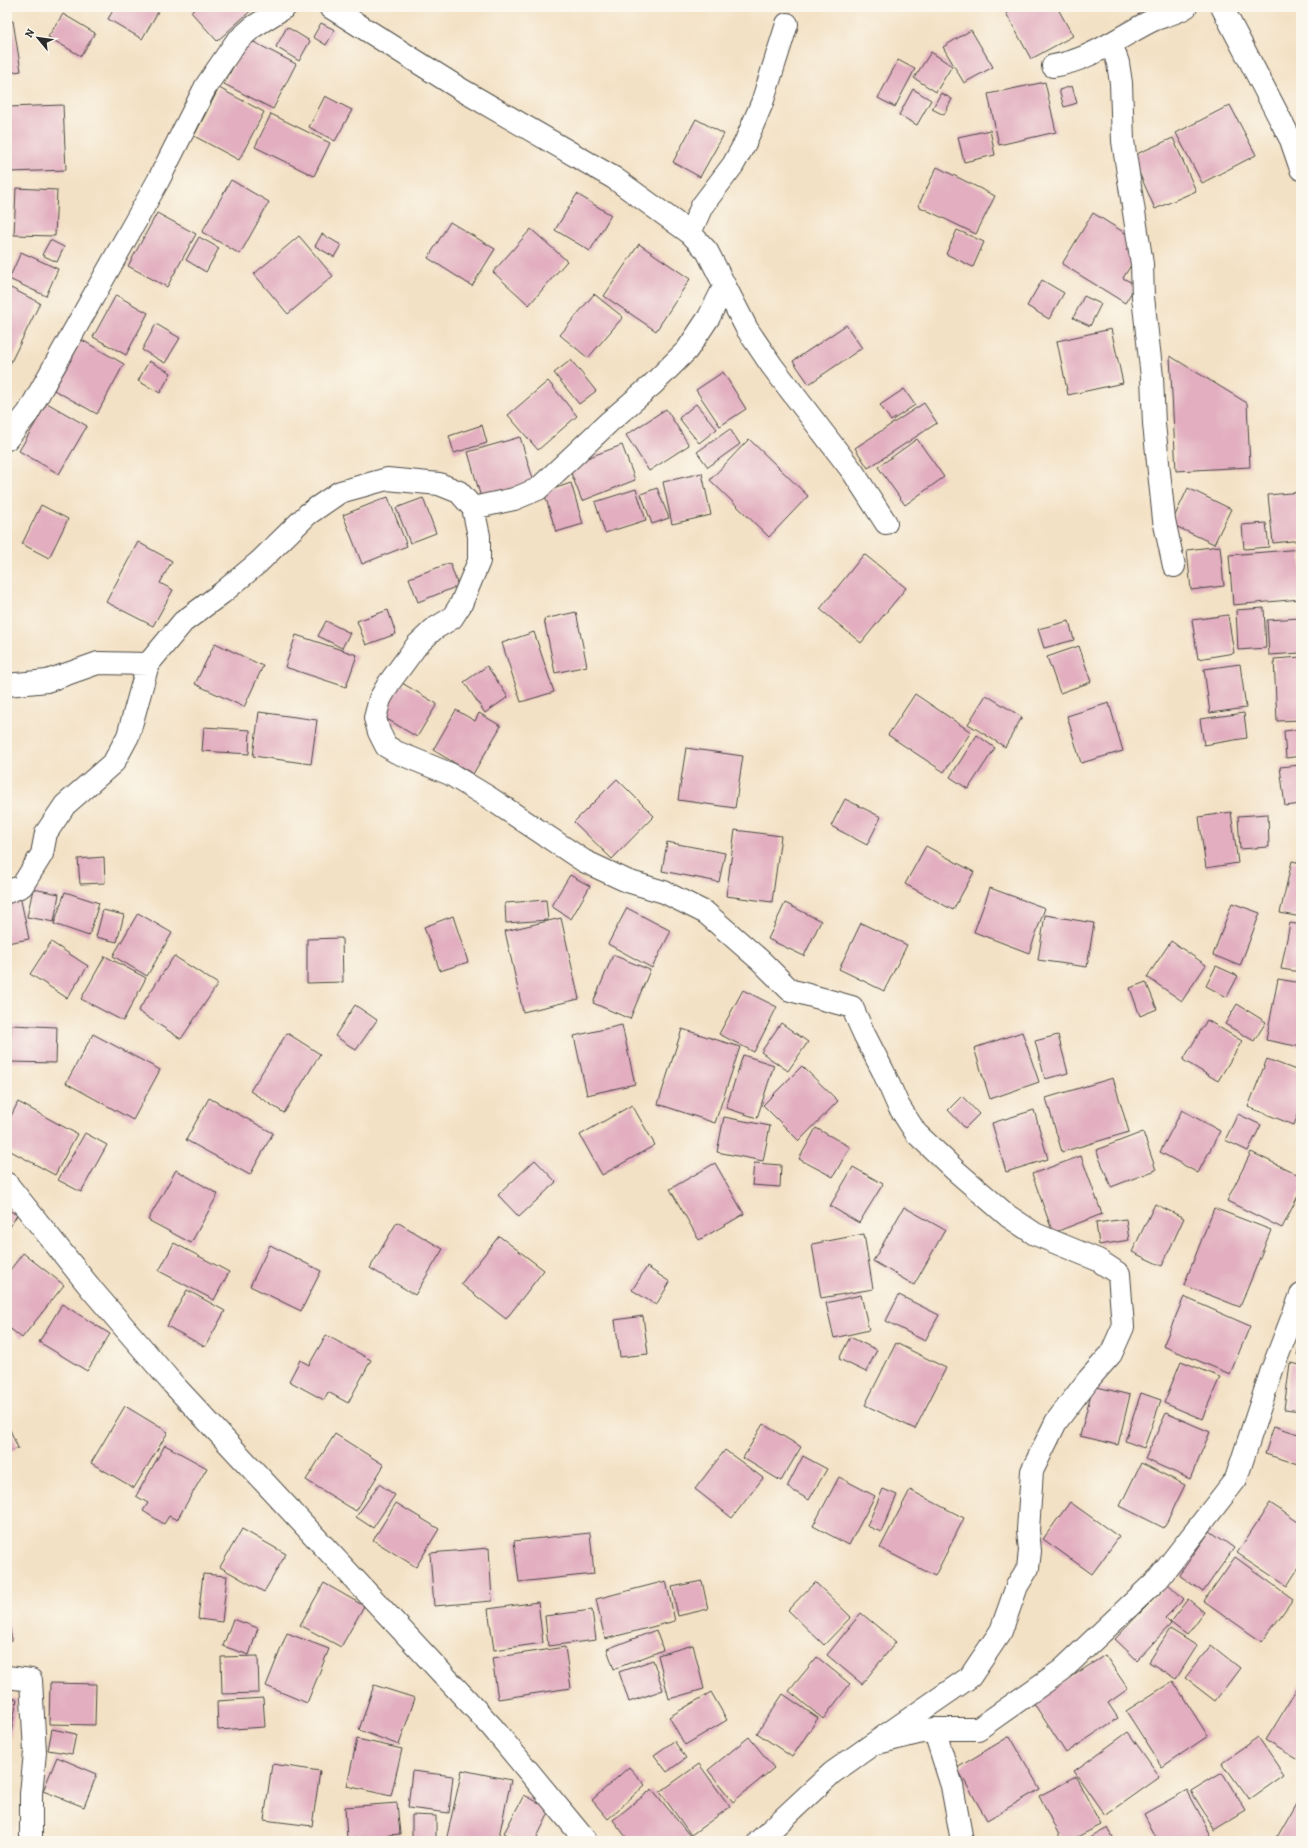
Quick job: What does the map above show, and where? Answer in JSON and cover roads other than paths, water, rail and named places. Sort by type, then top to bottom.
[{"type":"street","points":[[7,439],[28,413],[47,380],[158,181],[206,86],[236,42],[253,28],[285,7]]},
{"type":"street","points":[[330,7],[462,90],[614,178],[690,233],[707,251],[724,288],[747,329],[772,366],[853,472],[886,522]]},
{"type":"street","points":[[1053,66],[1068,64],[1112,45],[1149,22],[1186,7]]},
{"type":"street","points":[[1222,7],[1291,140],[1301,169]]},
{"type":"street","points":[[690,233],[702,206],[733,165],[745,143],[762,104],[787,24]]},
{"type":"street","points":[[1112,45],[1118,63],[1121,83],[1123,141],[1142,264],[1144,304],[1152,377],[1154,424],[1164,520],[1174,566]]},
{"type":"street","points":[[473,508],[514,500],[538,488],[608,422],[652,385],[687,350],[709,317],[724,288]]},
{"type":"street","points":[[7,892],[22,886],[42,854],[46,833],[65,805],[114,762],[128,736],[148,664],[183,622],[222,594],[259,562],[308,514],[340,492],[387,479],[439,484],[459,492],[473,508],[479,536],[479,561],[461,604],[452,618],[434,629],[417,645],[380,699],[375,718],[379,732],[386,746],[396,752],[450,774],[488,797],[584,861],[627,881],[664,892],[706,913],[761,961],[790,990],[852,1007],[864,1034],[884,1071],[898,1105],[916,1133],[956,1171],[1008,1216],[1035,1234],[1098,1260],[1120,1274],[1123,1327],[1111,1354],[1088,1380],[1056,1422],[1032,1471],[1028,1530],[1030,1551],[1028,1568],[1017,1586],[1001,1631],[970,1677],[832,1773],[759,1841]]},
{"type":"street","points":[[7,684],[48,681],[98,663],[148,664]]},
{"type":"street","points":[[7,1184],[92,1291],[173,1384],[492,1727],[586,1841]]},
{"type":"street","points":[[873,1744],[934,1729],[978,1729],[1062,1670],[1158,1578],[1236,1479],[1272,1370],[1301,1295]]},
{"type":"street","points":[[7,1676],[31,1680],[35,1752],[31,1794],[31,1841]]},
{"type":"street","points":[[934,1729],[952,1786],[962,1841]]}]
